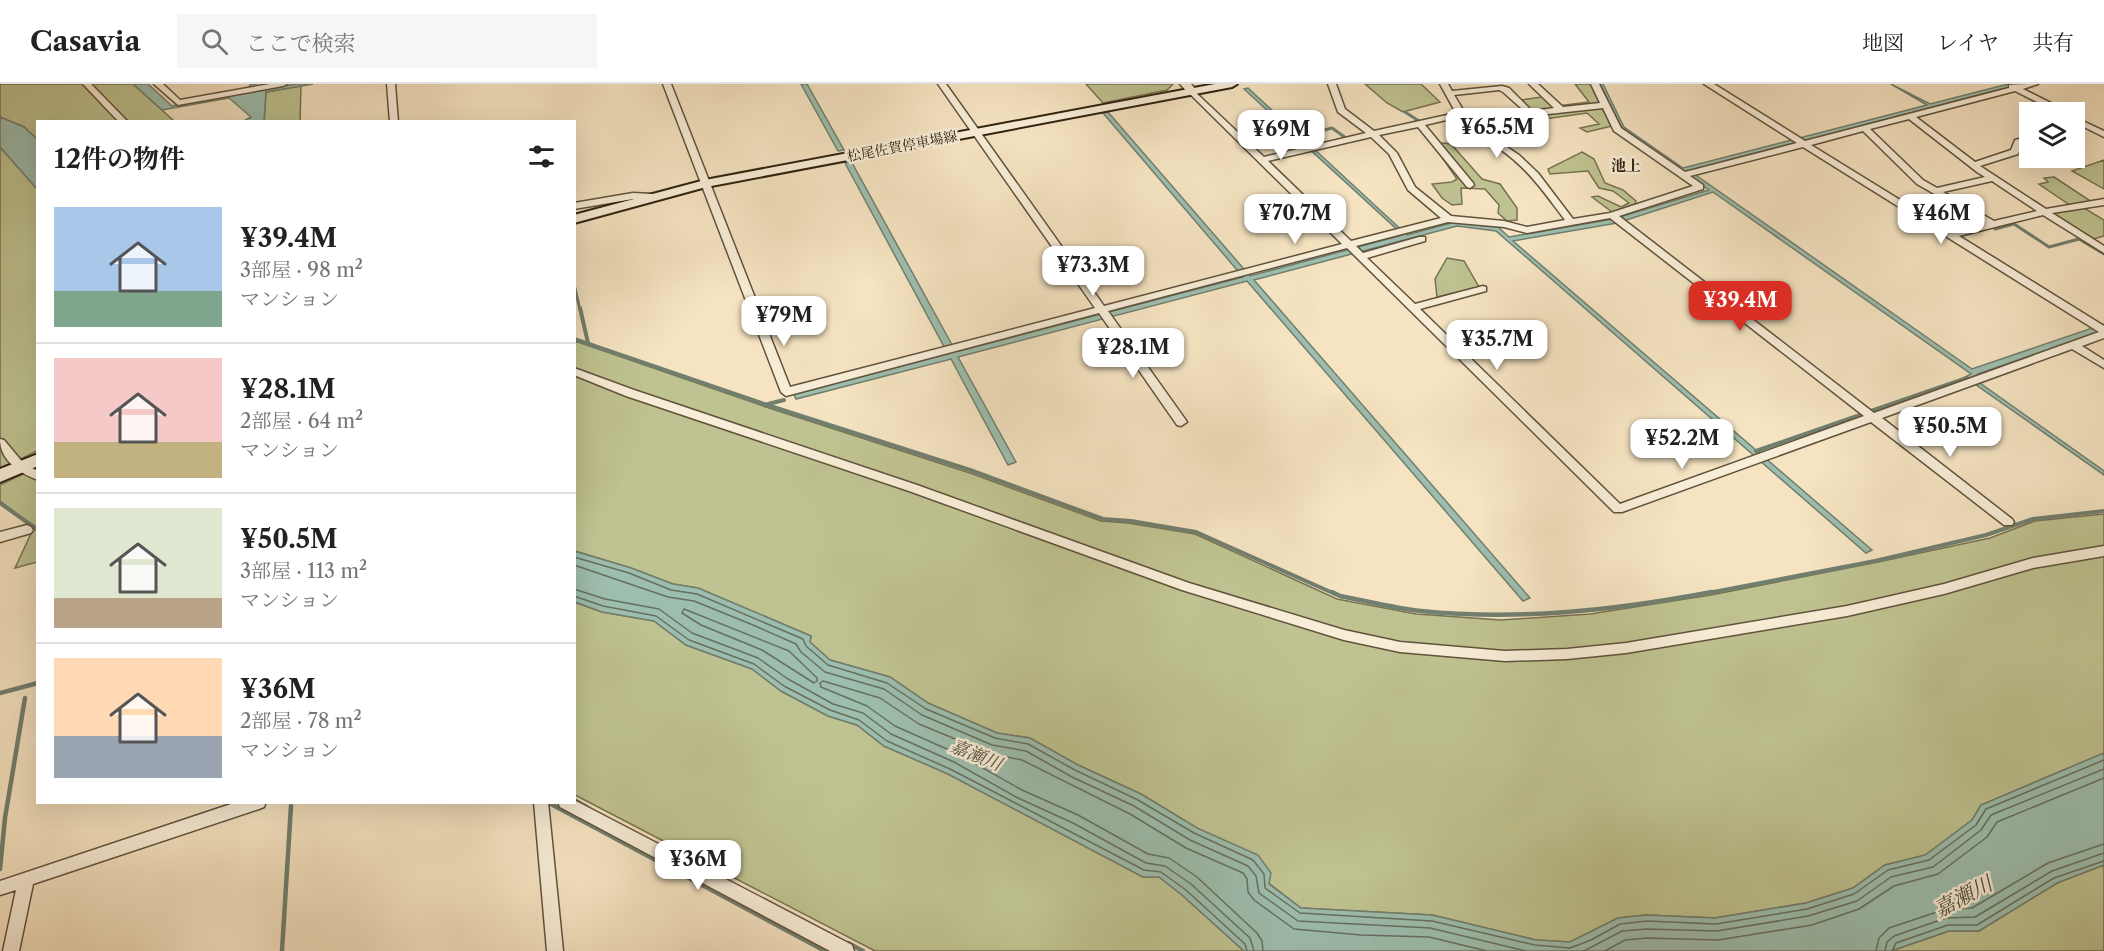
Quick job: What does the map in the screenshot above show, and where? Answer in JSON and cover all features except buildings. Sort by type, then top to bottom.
[{"type":"main road","name":"松尾佐賀停車場線","points":[[576,218],[705,184],[1189,88],[1232,84]]},
{"type":"main road","points":[[0,476],[32,466]]},
{"type":"street","points":[[87,84],[122,120]]},
{"type":"street","points":[[158,84],[178,103],[283,84]]},
{"type":"street","points":[[391,84],[394,120]]},
{"type":"street","points":[[667,84],[786,392],[949,349],[1104,313],[1244,272],[1422,239]]},
{"type":"street","points":[[942,84],[1181,422]]},
{"type":"street","points":[[1332,84],[1341,110],[1393,153],[1411,188],[1448,219]]},
{"type":"street","points":[[1444,84],[1461,114],[1474,129],[1516,157],[1535,175],[1570,222]]},
{"type":"street","points":[[1533,84],[1561,110]]},
{"type":"street","points":[[1354,251],[1401,231],[1448,219],[1503,224],[1527,230],[1613,215],[1700,188],[1690,174],[1617,129],[1595,84]]},
{"type":"street","points":[[1711,86],[1726,84]]},
{"type":"street","points":[[2006,84],[2042,102]]},
{"type":"street","points":[[1690,174],[2034,84]]},
{"type":"street","points":[[1711,86],[2104,332]]},
{"type":"street","points":[[1189,88],[1618,509],[2104,332]]},
{"type":"street","points":[[1451,93],[1499,88],[1506,90],[1530,114],[1605,105]]},
{"type":"street","points":[[1262,160],[1461,114]]},
{"type":"street","points":[[1911,117],[1992,178],[2104,250]]},
{"type":"street","points":[[1420,124],[1470,185]]},
{"type":"street","points":[[2085,125],[2104,134]]},
{"type":"street","points":[[2092,128],[2104,125]]},
{"type":"street","points":[[1865,129],[1907,172],[1993,224]]},
{"type":"street","points":[[1975,165],[2015,152],[2019,142]]},
{"type":"street","points":[[1935,191],[1992,178]]},
{"type":"street","points":[[576,206],[633,196],[653,197]]},
{"type":"street","points":[[1952,235],[2044,212],[2104,202]]},
{"type":"street","points":[[1613,215],[2008,522]]},
{"type":"street","points":[[1412,308],[1483,289]]},
{"type":"street","points":[[2073,345],[2104,365]]},
{"type":"street","points":[[576,372],[630,393],[923,491],[1186,587],[1344,635],[1411,648],[1505,656],[1567,654],[1626,648],[1847,612],[1944,589],[2033,563],[2104,551]]},
{"type":"street","points":[[0,443],[32,466]]},
{"type":"street","points":[[0,537],[27,530]]},
{"type":"street","points":[[0,888],[254,804]]},
{"type":"street","points":[[541,804],[555,951]]},
{"type":"street","points":[[569,804],[846,951]]},
{"type":"street","points":[[10,951],[26,879]]},
{"type":"green space","points":[[0,84],[133,84],[173,120],[36,120],[36,138],[24,127],[0,117]]},
{"type":"green space","points":[[1086,84],[1173,84],[1167,90],[1103,103]]},
{"type":"green space","points":[[1365,84],[1421,84],[1440,102],[1403,112],[1387,103]]},
{"type":"green space","points":[[1575,84],[1592,84],[1612,126],[1587,132],[1580,128],[1599,124],[1587,113],[1538,120],[1521,100],[1542,97],[1557,106],[1589,102]]},
{"type":"green space","points":[[301,86],[300,120],[264,120],[266,92]]},
{"type":"green space","points":[[1443,143],[1451,144],[1482,179],[1500,184],[1517,208],[1517,220],[1507,221],[1498,213],[1499,205],[1485,189],[1461,188],[1462,204],[1452,205],[1442,198],[1432,184],[1452,182],[1457,179],[1434,146]]},
{"type":"green space","points":[[0,147],[36,187],[36,451],[0,469]]},
{"type":"green space","points":[[1582,152],[1594,159],[1605,183],[1623,190],[1636,201],[1635,205],[1612,212],[1592,197],[1598,196],[1621,207],[1629,203],[1613,191],[1599,188],[1588,171],[1550,174],[1548,169]]},
{"type":"green space","points":[[2104,160],[2104,189],[2072,171]]},
{"type":"green space","points":[[2054,177],[2092,202],[2084,208],[2104,220],[2104,236],[2090,240],[2047,213],[2074,208],[2039,184],[2048,182],[2044,178]]},
{"type":"green space","points":[[1447,258],[1464,261],[1479,287],[1437,297],[1435,279]]},
{"type":"green space","points":[[576,341],[766,407],[970,473],[1101,521],[1195,534],[1337,599],[1416,614],[1501,620],[1590,614],[1711,595],[1878,562],[1990,538],[2035,521],[2104,514],[2104,753],[1981,805],[1972,820],[1925,856],[1885,865],[1853,888],[1806,903],[1715,918],[1646,915],[1618,918],[1570,942],[1536,940],[1432,915],[1301,908],[1197,828],[1141,794],[1078,765],[1030,738],[997,733],[928,703],[890,677],[830,660],[810,642],[811,636],[698,588],[673,584],[576,551]]},
{"type":"green space","points":[[36,467],[36,562],[15,568],[34,527],[0,501],[0,485]]},
{"type":"green space","points":[[576,603],[602,612],[654,621],[686,645],[752,669],[781,691],[828,716],[857,725],[884,746],[948,774],[1143,877],[1159,877],[1244,951],[875,951],[576,796]]},
{"type":"green space","points":[[2104,865],[2104,951],[1891,951],[1949,931],[1979,931],[2057,883]]},
{"type":"water","points":[[133,84],[148,84],[172,106],[249,92],[250,84],[256,84],[256,91],[296,84],[313,84],[266,92],[264,120],[246,120],[251,117],[229,98],[162,110]]},
{"type":"water","points":[[801,84],[807,84],[844,150],[838,151]]},
{"type":"water","points":[[1600,84],[1603,84],[1624,127],[1683,168],[1927,105],[1891,84],[1930,104],[2008,84],[2020,84],[1690,171],[1972,369],[2104,324],[2104,330],[1978,374],[1979,376],[1973,378],[2104,471],[2104,475],[1965,377],[1971,374],[1713,192],[1617,223],[1513,241],[1872,550],[1866,553],[1496,231],[1457,226],[1254,280],[1530,598],[1523,601],[1247,281],[958,357],[1016,462],[1008,465],[951,359],[796,399],[794,394],[948,354],[845,163],[851,161],[956,352],[1243,277],[1103,113],[1108,112],[1250,276],[1403,235],[1244,89],[1248,88],[1407,235],[1455,222],[1498,227],[1509,237],[1613,219],[1709,190],[1622,128]]},
{"type":"water","points":[[0,117],[24,127],[36,138],[36,188],[0,147]]},
{"type":"water","name":"嘉瀬川","points":[[576,552],[631,568],[673,584],[698,588],[811,636],[810,642],[830,660],[890,677],[928,703],[997,733],[1030,738],[1078,765],[1141,794],[1197,828],[1258,855],[1271,873],[1269,884],[1301,908],[1432,915],[1536,940],[1570,942],[1618,918],[1646,915],[1715,918],[1806,903],[1853,888],[1885,865],[1925,855],[1972,820],[1981,805],[2104,753],[2104,865],[2057,883],[1979,931],[1949,931],[1891,951],[1244,951],[1159,877],[1143,877],[948,774],[884,746],[857,725],[828,716],[781,691],[752,669],[686,645],[654,621],[602,612],[576,602]]},
{"type":"waterway","points":[[1405,112],[1419,121],[1412,123]]},
{"type":"waterway","points":[[1306,135],[1332,128],[1346,138]]},
{"type":"waterway","points":[[1995,229],[2014,224],[2049,247],[2079,239],[2104,254]]},
{"type":"waterway","points":[[576,293],[580,310]]},
{"type":"waterway","points":[[580,308],[588,343]]},
{"type":"waterway","points":[[576,340],[767,405],[970,470],[1103,519],[1131,521],[1196,532],[1335,594]]},
{"type":"waterway","points":[[1871,411],[1967,378]]},
{"type":"waterway","points":[[768,404],[784,400]]},
{"type":"waterway","points":[[1756,451],[1863,414]]},
{"type":"waterway","points":[[0,503],[36,529]]},
{"type":"waterway","points":[[1703,594],[1875,561],[1986,535],[2033,519],[2104,511]]},
{"type":"waterway","points":[[1332,592],[1340,596],[1411,610],[1494,615],[1604,609],[1712,592]]},
{"type":"waterway","points":[[0,693],[36,684]]},
{"type":"waterway","points":[[0,869],[5,818],[25,698]]},
{"type":"waterway","points":[[576,801],[588,808]]},
{"type":"waterway","points":[[551,804],[825,951]]},
{"type":"waterway","points":[[282,951],[291,806]]},
{"type":"waterway","points":[[848,943],[863,951]]},
{"type":"district","name":"池上","points":[[1626,166]]}]
